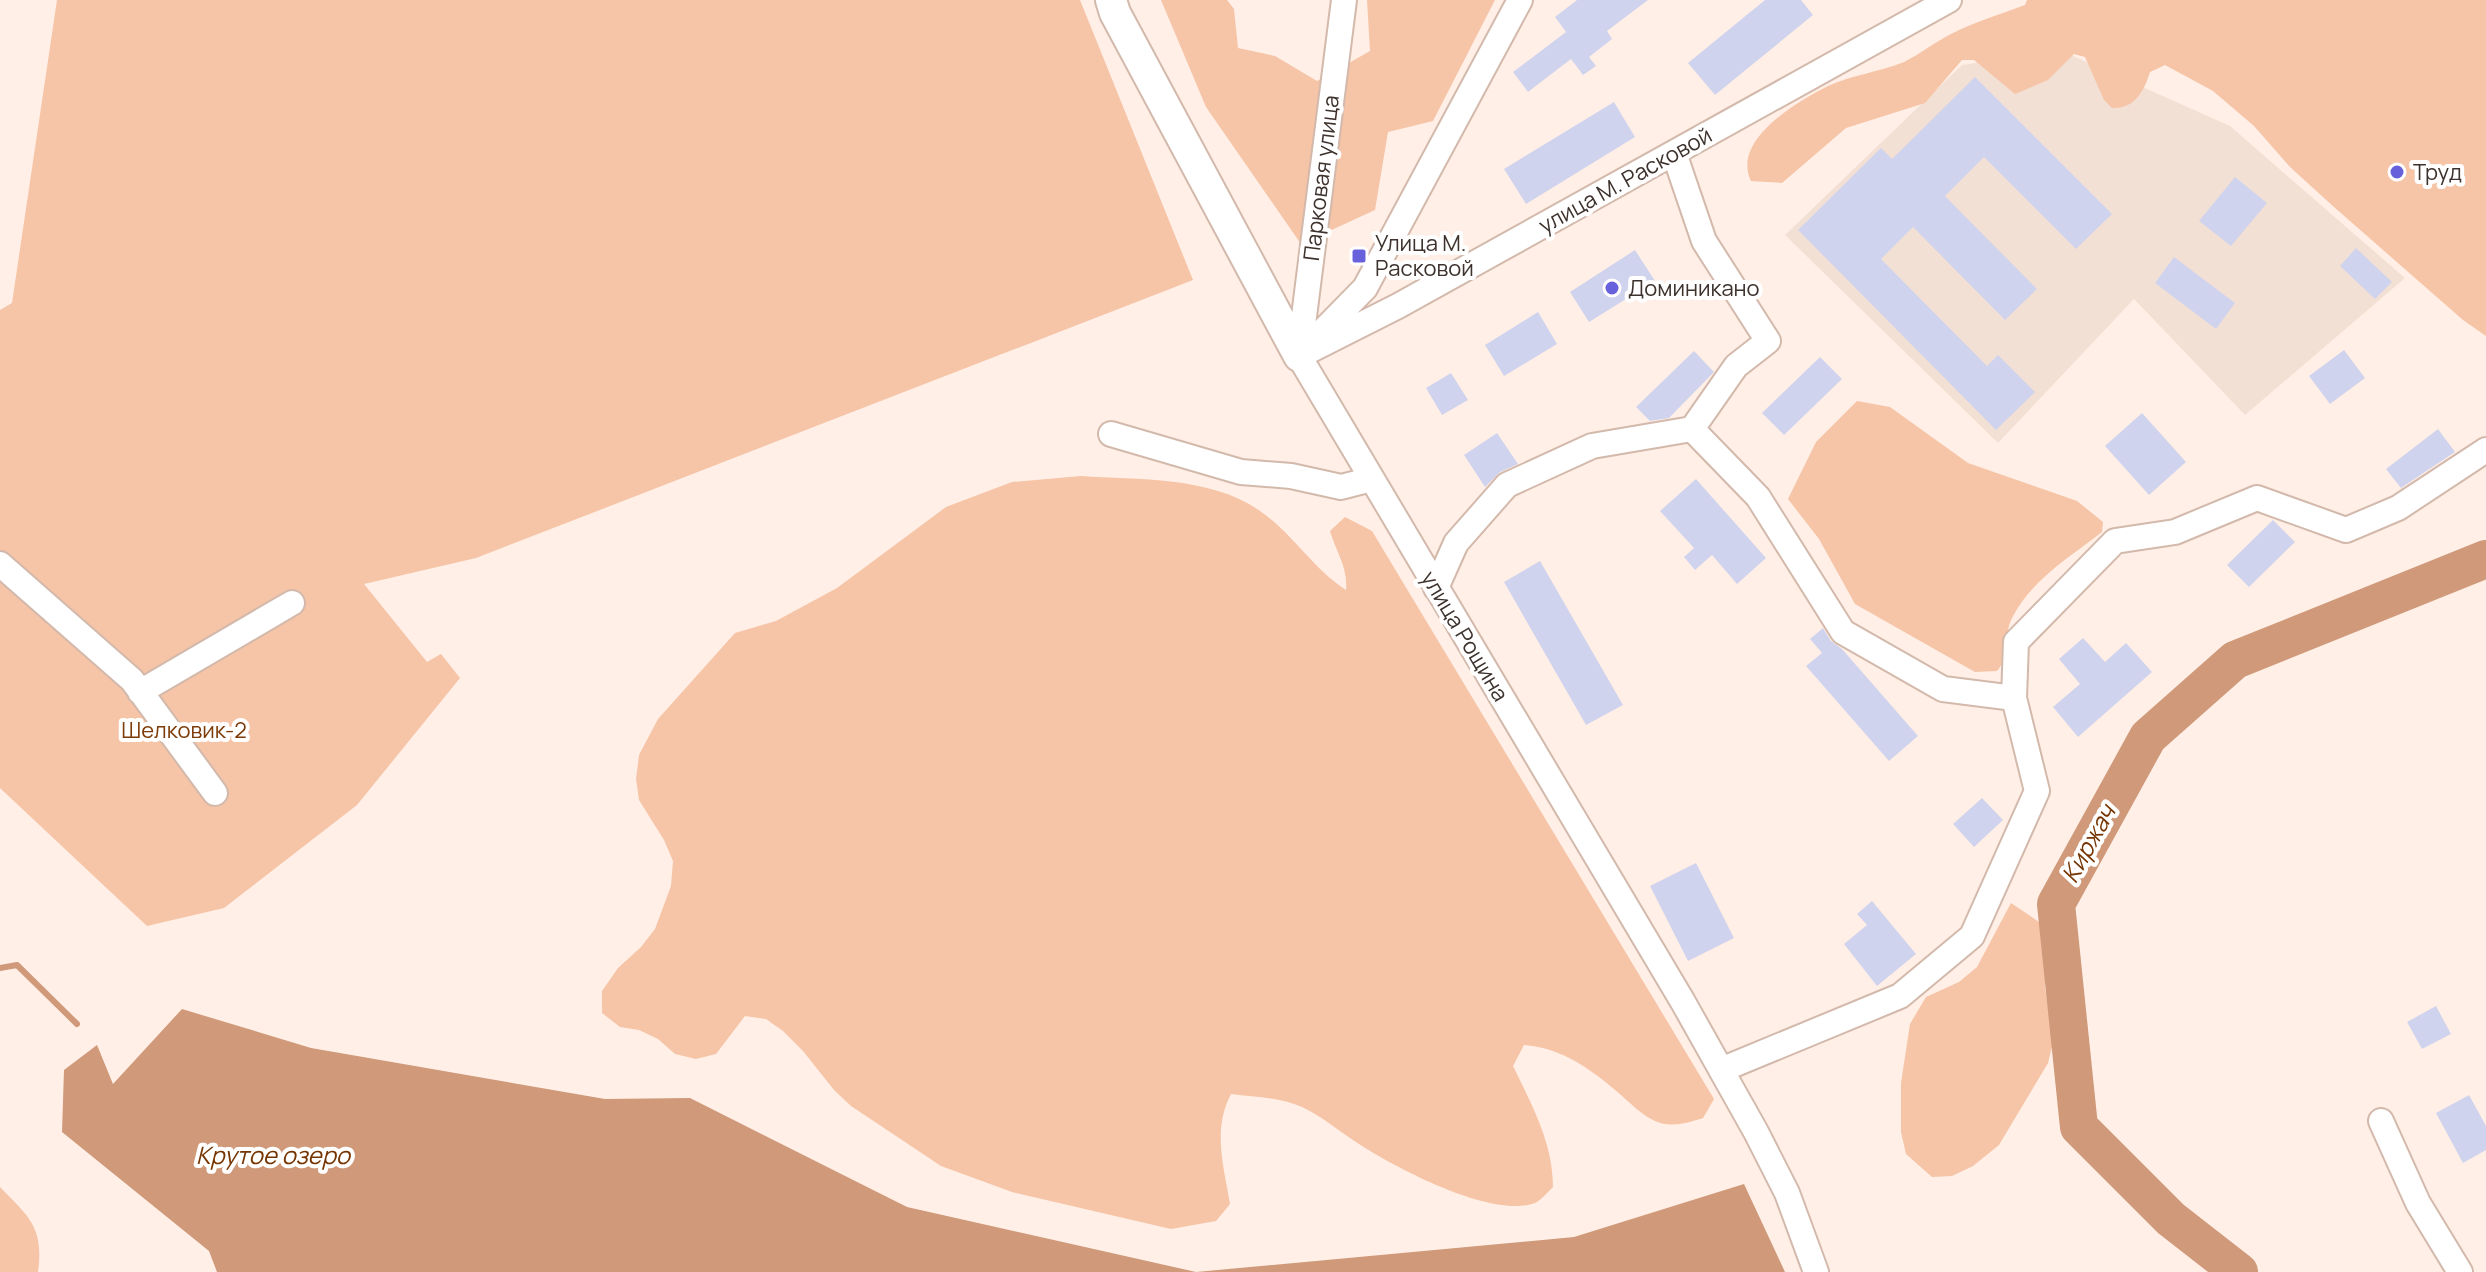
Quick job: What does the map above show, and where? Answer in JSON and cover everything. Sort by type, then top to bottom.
[{"type":"street","name":"улица Рощина","points":[[1111,0],[1192,161],[1299,356],[1721,1070],[1787,1193],[1816,1272]]},
{"type":"street","name":"Парковая улица","points":[[1299,356],[1344,0]]},
{"type":"street","points":[[1299,356],[1365,288],[1520,0]]},
{"type":"street","name":"улица М. Расковой","points":[[1299,356],[1398,306],[1949,0]]},
{"type":"street","points":[[1436,588],[1456,543],[1507,485],[1592,446],[1692,429],[1736,366],[1768,341],[1704,241],[1674,153]]},
{"type":"street","points":[[1365,288],[1377,303],[1398,306]]},
{"type":"street","points":[[1692,429],[1758,497],[1843,632],[1943,689],[2014,698]]},
{"type":"street","points":[[1111,434],[1241,472],[1291,476],[1341,487],[1372,479]]},
{"type":"street","points":[[1721,1070],[1900,996],[1972,936],[2037,791],[2014,698],[2016,642],[2115,541],[2175,532],[2257,498],[2346,530],[2398,508],[2486,450]]},
{"type":"street","points":[[0,564],[132,680],[215,793]]},
{"type":"street","points":[[140,692],[292,603]]},
{"type":"street","points":[[2381,1121],[2418,1203],[2460,1272]]},
{"type":"shaded area","points":[[2062,51],[2230,126],[2405,278],[2245,415],[2134,299],[1998,443],[1785,235],[1962,65]]},
{"type":"green space","name":"Шелковик-2","points":[[57,0],[1080,0],[1193,280],[476,558],[364,584],[427,662],[441,654],[460,678],[357,805],[224,908],[147,926],[0,788],[0,310],[12,303]]},
{"type":"green space","points":[[1161,0],[1227,0],[1234,9],[1238,48],[1275,56],[1317,81],[1370,51],[1367,0],[1495,0],[1433,121],[1388,132],[1375,210],[1301,244],[1206,107]]},
{"type":"green space","name":"Труд","points":[[2027,0],[2486,0],[2486,336],[2463,320],[2334,207],[2290,167],[2254,126],[2213,91],[2165,65],[2150,72],[2145,86],[2133,102],[2112,108],[2104,100],[2085,57],[2074,54],[2048,80],[2015,94],[1974,60],[1962,60],[1925,103],[1846,128],[1782,183],[1751,181],[1747,166],[1750,151],[1771,124],[1800,101],[1837,82],[1904,62],[1951,34],[2025,5]]},
{"type":"green space","points":[[1857,401],[1890,407],[1968,463],[2077,501],[2103,522],[2102,532],[2052,570],[2020,604],[2009,625],[2004,659],[1997,671],[1975,672],[1855,604],[1819,539],[1788,499],[1816,442]]},
{"type":"green space","points":[[1081,476],[1174,482],[1219,491],[1241,500],[1272,520],[1323,572],[1346,590],[1343,567],[1330,531],[1345,517],[1372,531],[1714,1099],[1703,1118],[1673,1124],[1655,1121],[1576,1062],[1552,1051],[1524,1045],[1513,1066],[1545,1140],[1553,1187],[1535,1203],[1517,1206],[1470,1198],[1420,1177],[1375,1154],[1302,1107],[1276,1099],[1231,1094],[1225,1108],[1221,1135],[1230,1204],[1216,1221],[1171,1229],[1012,1192],[941,1166],[851,1106],[803,1051],[766,1019],[745,1016],[716,1054],[696,1059],[675,1054],[658,1039],[639,1030],[620,1027],[602,1013],[602,991],[618,968],[655,929],[671,886],[673,861],[639,800],[636,779],[639,755],[658,719],[735,633],[776,621],[837,588],[946,507],[1012,482]]},
{"type":"green space","points":[[2011,903],[2048,928],[2045,987],[2053,1042],[2048,1063],[1999,1145],[1973,1166],[1952,1176],[1932,1177],[1906,1154],[1901,1132],[1901,1083],[1910,1024],[1926,997],[1959,982],[1977,967]]},
{"type":"green space","points":[[0,1187],[32,1224],[39,1244],[38,1272],[0,1272]]},
{"type":"water","name":"Крутое озеро","points":[[182,1009],[311,1048],[605,1099],[690,1098],[907,1207],[1196,1272],[217,1272],[209,1251],[62,1132],[64,1070],[97,1045],[113,1084]]},
{"type":"water","points":[[1744,1184],[1785,1272],[1196,1272],[1574,1237]]},
{"type":"building","points":[[1577,0],[1648,0],[1607,31],[1612,39],[1589,57],[1596,66],[1583,75],[1571,59],[1528,92],[1513,72],[1566,32],[1555,17]]},
{"type":"building","points":[[1765,0],[1801,0],[1813,15],[1715,95],[1688,63]]},
{"type":"building","points":[[1975,77],[2112,214],[2076,249],[1984,157],[1945,196],[2037,289],[2005,320],[1913,227],[1881,259],[1987,366],[1998,355],[2035,392],[1996,430],[1798,230],[1881,148],[1892,159]]},
{"type":"building","points":[[1614,102],[1635,137],[1526,204],[1504,169]]},
{"type":"building","points":[[2235,177],[2267,203],[2231,246],[2199,221]]},
{"type":"building","points":[[2356,248],[2392,282],[2375,299],[2340,266]]},
{"type":"building","points":[[1635,250],[1655,281],[1589,322],[1570,292]]},
{"type":"building","points":[[2174,257],[2235,303],[2216,329],[2155,283]]},
{"type":"building","points":[[1538,312],[1557,344],[1504,376],[1485,345]]},
{"type":"building","points":[[2344,350],[2365,378],[2330,404],[2309,376]]},
{"type":"building","points":[[1694,351],[1714,372],[1669,418],[1650,421],[1636,407]]},
{"type":"building","points":[[1820,357],[1842,379],[1784,435],[1762,413]]},
{"type":"building","points":[[1451,373],[1468,400],[1442,415],[1426,388]]},
{"type":"building","points":[[2142,413],[2186,462],[2149,495],[2105,446]]},
{"type":"building","points":[[2438,429],[2455,452],[2401,488],[2386,469]]},
{"type":"building","points":[[1497,433],[1518,464],[1500,472],[1485,487],[1464,455]]},
{"type":"building","points":[[1696,479],[1766,558],[1737,584],[1712,555],[1695,570],[1684,557],[1694,548],[1660,511]]},
{"type":"building","points":[[2273,520],[2295,542],[2249,587],[2227,565]]},
{"type":"building","points":[[1540,561],[1623,705],[1586,725],[1504,582]]},
{"type":"building","points":[[1823,628],[1831,641],[1842,649],[1918,736],[1889,761],[1806,666],[1822,653],[1810,639]]},
{"type":"building","points":[[2083,638],[2105,662],[2126,643],[2152,672],[2078,737],[2053,707],[2080,684],[2059,659]]},
{"type":"building","points":[[1982,798],[2003,820],[1974,847],[1953,824]]},
{"type":"building","points":[[1696,863],[1734,938],[1688,961],[1650,886]]},
{"type":"building","points":[[1872,901],[1916,954],[1877,986],[1844,944],[1867,925],[1857,914]]},
{"type":"building","points":[[2436,1006],[2451,1034],[2422,1049],[2407,1022]]},
{"type":"building","points":[[2469,1095],[2486,1126],[2486,1150],[2463,1163],[2436,1113]]},
{"type":"waterway","name":"Киржач","points":[[2239,1272],[2171,1219],[2079,1127],[2056,904],[2148,737],[2235,660],[2486,559]]},
{"type":"waterway","points":[[0,968],[17,965],[77,1024]]},
{"type":"place","name":"Труд","points":[[2397,172]]},
{"type":"place","name":"Улица М. Расковой","points":[[1359,256]]},
{"type":"place","name":"Доминикано","points":[[1612,288]]}]
